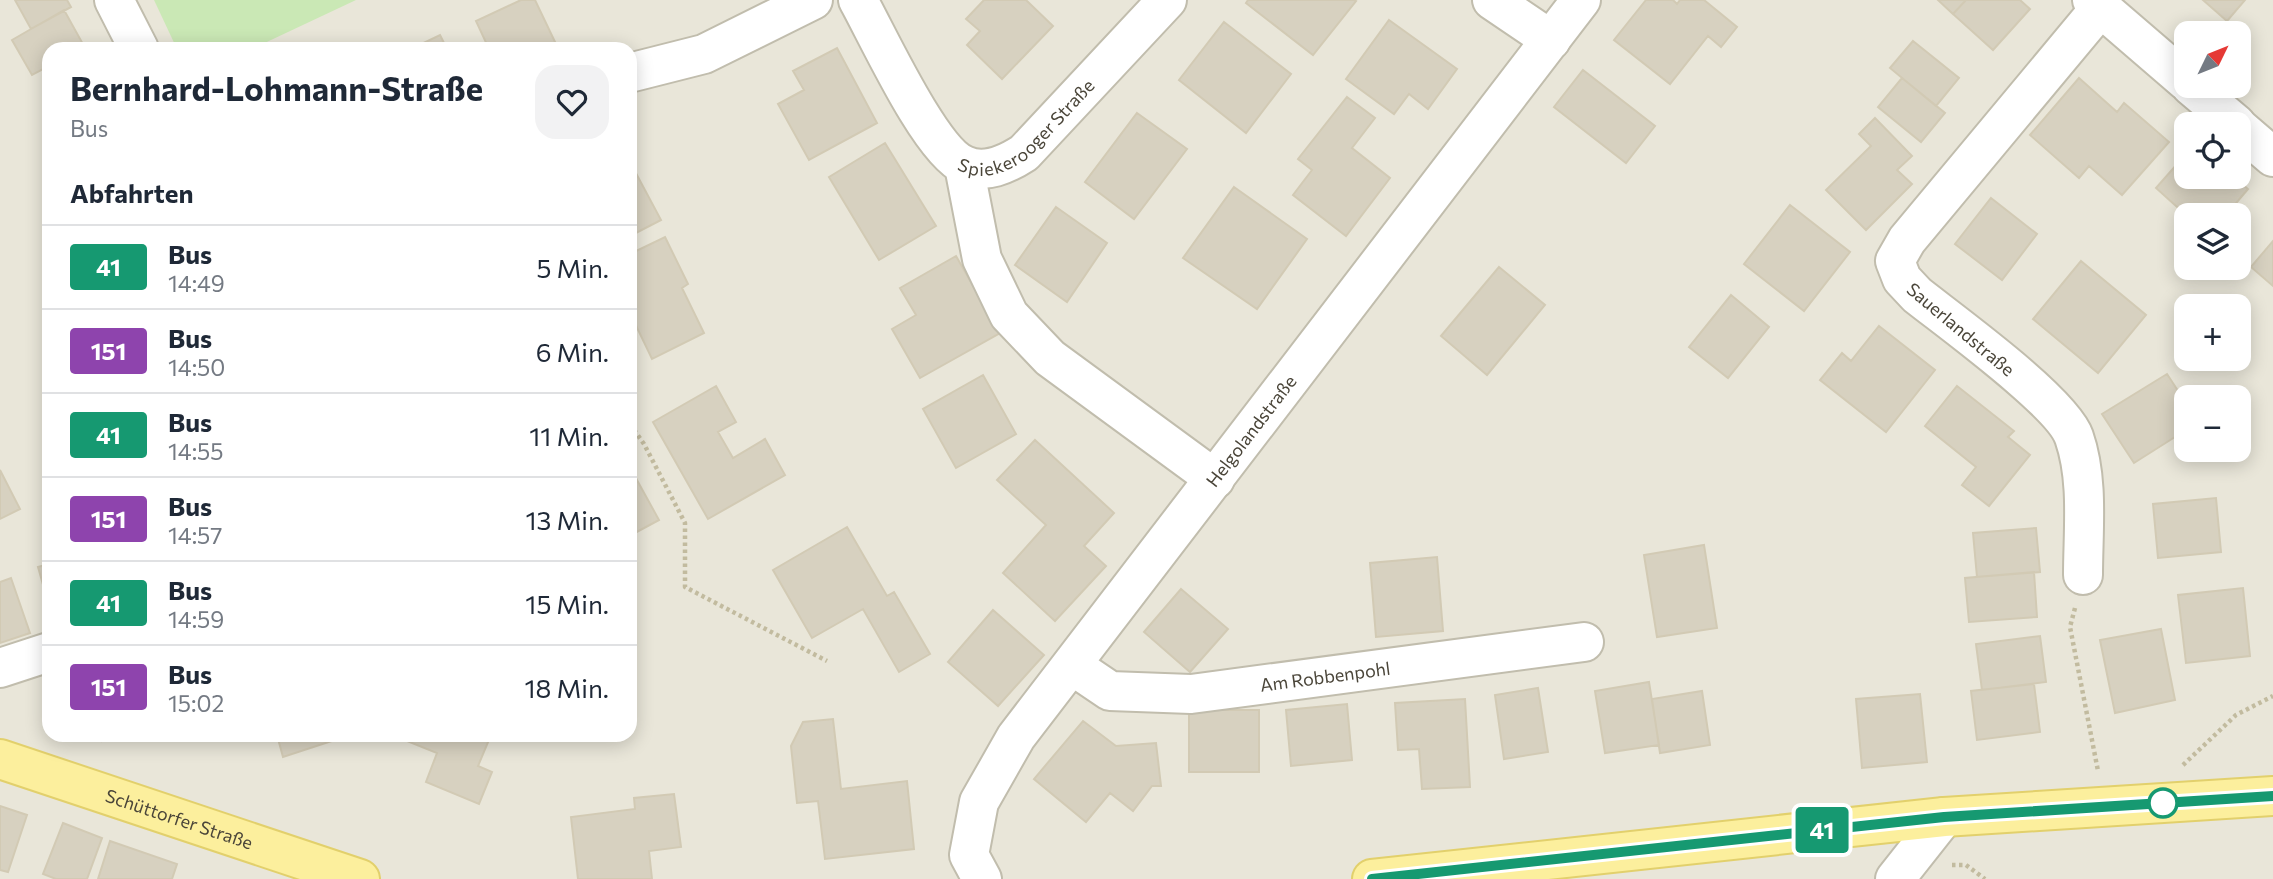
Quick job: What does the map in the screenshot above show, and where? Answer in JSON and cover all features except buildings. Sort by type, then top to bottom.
[{"type":"main road","name":"Schüttorfer Straße","points":[[0,759],[360,879]]},
{"type":"main road","points":[[1372,879],[1944,817],[2273,796]]},
{"type":"street","points":[[114,0],[135,42]]},
{"type":"street","points":[[637,71],[704,54],[813,0]]},
{"type":"street","name":"Spiekerooger Straße","points":[[858,0],[935,139],[964,166],[999,168],[1024,153],[1167,0]]},
{"type":"street","points":[[1492,0],[1550,40]]},
{"type":"street","name":"Helgolandstraße","points":[[982,879],[969,855],[979,802],[1016,737],[1581,0]]},
{"type":"street","points":[[2096,4],[2174,71]]},
{"type":"street","name":"Sauerlandstraße","points":[[2083,575],[2082,466],[2073,434],[2054,407],[1917,295],[1902,279],[1895,261],[1908,240],[2096,4]]},
{"type":"street","points":[[2205,98],[2222,112]]},
{"type":"street","points":[[2251,137],[2273,157]]},
{"type":"street","points":[[964,166],[982,260],[1009,315],[1050,358],[1215,480]]},
{"type":"street","name":"Am Robbenpohl","points":[[1073,666],[1110,691],[1191,694],[1584,642]]},
{"type":"street","points":[[0,668],[42,654]]},
{"type":"street","points":[[1895,879],[1944,817]]},
{"type":"path","points":[[637,433],[685,523],[685,587],[827,662]]},
{"type":"path","points":[[2083,575],[2070,627],[2123,805],[2236,715],[2273,696]]},
{"type":"shaded area","points":[[0,0],[2273,0],[2273,879],[0,879]]},
{"type":"green space","points":[[154,0],[356,0],[267,42],[174,42]]},
{"type":"bus line","name":"41","points":[[1372,879],[1944,817],[2273,796]]}]
